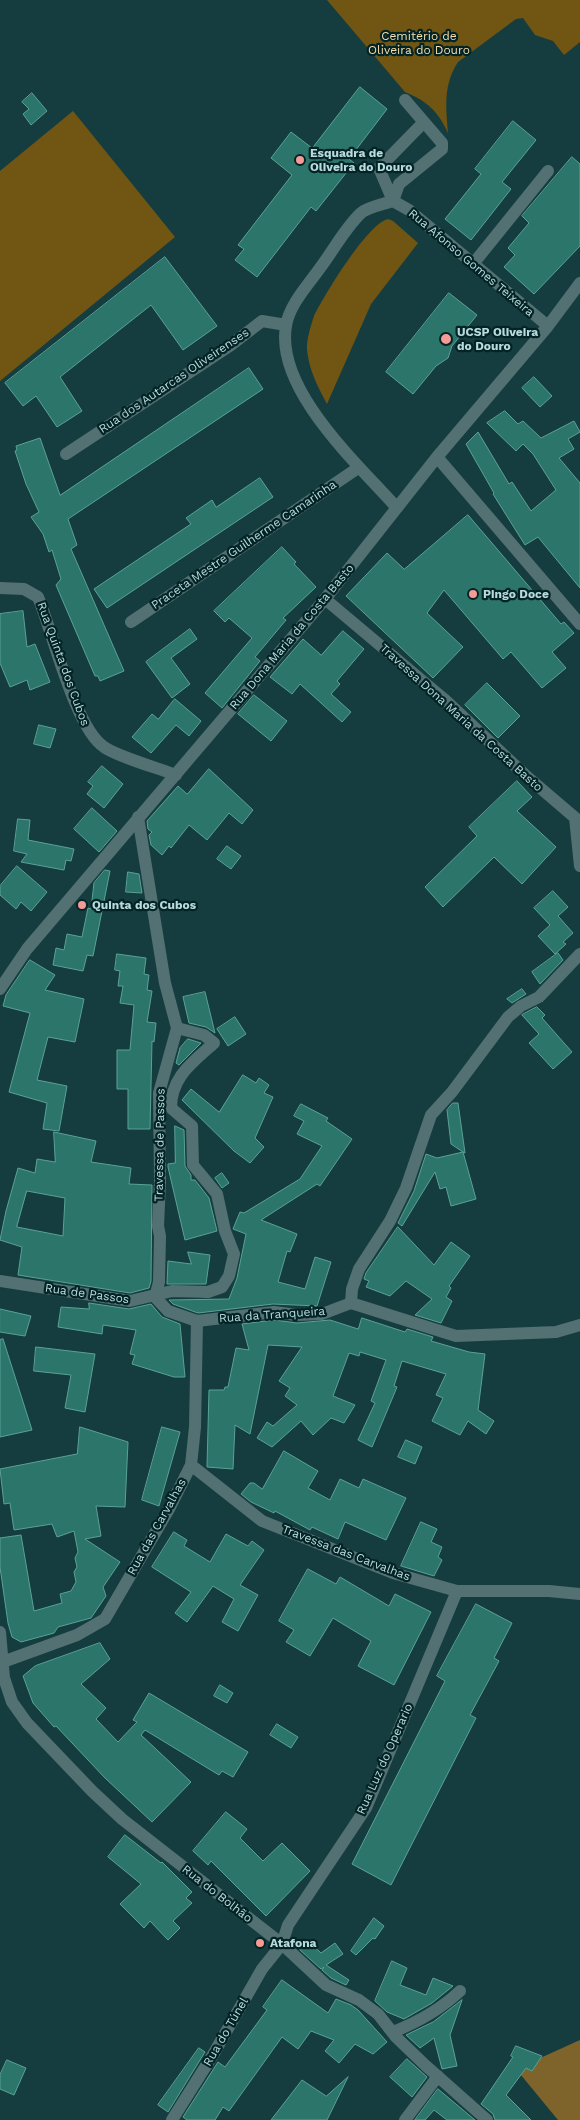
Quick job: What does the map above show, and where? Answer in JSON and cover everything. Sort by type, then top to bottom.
[{"type":"street","points":[[393,201],[399,184],[442,149],[442,143],[405,100]]},
{"type":"street","points":[[393,201],[379,168],[424,122]]},
{"type":"street","points":[[473,264],[548,171]]},
{"type":"street","points":[[393,201],[362,212],[296,302],[286,325],[285,348],[294,377],[307,402],[358,468],[398,508]]},
{"type":"street","name":"Rua Afonso Gomes Teixeira","points":[[393,201],[410,210],[548,326]]},
{"type":"street","name":"Rua Dona Maria da Costa Basto","points":[[0,989],[22,956],[324,599],[437,457],[548,326],[580,283]]},
{"type":"street","name":"Rua dos Autarcas Oliveirenses","points":[[66,454],[230,345],[262,320],[286,325]]},
{"type":"street","points":[[437,457],[580,624]]},
{"type":"street","name":"Praceta Mestre Guilherme Camarinha","points":[[131,622],[358,468]]},
{"type":"street","name":"Rua Quinta dos Cubos","points":[[0,588],[24,589],[38,597],[81,719],[92,738],[105,748],[176,775]]},
{"type":"street","name":"Travessa Dona Maria da Costa Basto","points":[[324,599],[444,699],[524,774],[578,820],[580,866]]},
{"type":"street","points":[[138,818],[165,983],[177,1028]]},
{"type":"street","points":[[580,954],[539,998],[521,1006],[508,1017],[452,1092],[431,1115],[406,1188],[390,1221],[360,1269],[352,1289],[351,1303],[456,1336],[556,1332],[580,1324]]},
{"type":"street","name":"Travessa de Passos","points":[[155,1297],[159,1282],[160,1236],[158,1226],[160,1182],[159,1093],[177,1028]]},
{"type":"street","name":"Rua de Passos","points":[[0,1281],[130,1301],[155,1297],[172,1291],[208,1292],[222,1287],[229,1276],[234,1254],[226,1232],[217,1194],[193,1165],[192,1126],[171,1108],[171,1092],[186,1068],[214,1043],[204,1035],[177,1028]]},
{"type":"street","points":[[155,1297],[168,1312],[197,1321]]},
{"type":"street","name":"Rua da Tranqueira","points":[[197,1321],[274,1312],[297,1315],[322,1314],[351,1303]]},
{"type":"street","name":"Rua das Carvalhas","points":[[2,1662],[76,1635],[106,1619],[170,1509],[191,1465],[195,1427],[197,1321]]},
{"type":"street","name":"Travessa das Carvalhas","points":[[191,1465],[262,1521],[393,1573],[457,1591],[549,1591],[580,1594]]},
{"type":"street","name":"Rua Luz do Operario","points":[[282,1944],[288,1925],[366,1808],[457,1591]]},
{"type":"street","name":"Rua do Bolhão","points":[[0,1632],[4,1678],[12,1702],[26,1723],[92,1791],[122,1819],[282,1944],[326,1985],[359,2000],[378,2014],[393,2032],[438,2076],[487,2120]]},
{"type":"street","name":"Rua do Túnel","points":[[172,2120],[214,2053],[262,1969],[282,1944]]},
{"type":"street","points":[[393,2032],[447,2004],[460,1991]]},
{"type":"street","points":[[405,2120],[438,2076]]},
{"type":"green space","name":"Cemitério de Oliveira do Douro","points":[[327,0],[580,0],[580,42],[564,55],[553,41],[535,35],[523,18],[516,19],[458,62],[448,88],[446,105],[448,133],[436,113],[426,103],[405,92]]},
{"type":"green space","points":[[73,111],[175,237],[0,381],[0,171]]},
{"type":"green space","points":[[388,219],[393,221],[418,243],[371,304],[327,404],[314,378],[308,357],[307,342],[314,316],[336,278],[358,247],[369,233]]},
{"type":"shaded area","points":[[580,2040],[580,2120],[558,2120],[516,2069]]},
{"type":"building","points":[[360,87],[387,109],[349,159],[354,163],[316,211],[311,207],[257,277],[235,260],[244,249],[238,245],[292,175],[271,158],[291,132],[312,148]]},
{"type":"building","points":[[32,93],[47,111],[31,125],[23,114],[29,109],[22,102]]},
{"type":"building","points":[[513,121],[536,140],[502,182],[511,189],[471,240],[445,219],[481,174],[475,169]]},
{"type":"building","points":[[572,157],[580,164],[580,246],[534,294],[504,267],[515,255],[508,248],[529,223],[522,216]]},
{"type":"building","points":[[165,257],[217,326],[183,350],[151,305],[60,377],[82,411],[57,427],[36,396],[23,406],[5,383]]},
{"type":"building","points":[[449,293],[477,315],[452,346],[448,358],[436,366],[413,394],[386,372]]},
{"type":"building","points":[[249,368],[263,389],[68,519],[77,545],[71,549],[124,671],[100,681],[98,676],[95,676],[56,585],[61,579],[52,550],[49,552],[43,534],[31,517],[39,512],[26,484],[15,451],[17,450],[16,446],[40,438],[60,495]]},
{"type":"building","points":[[534,377],[552,396],[540,407],[522,388]]},
{"type":"building","points":[[505,411],[518,424],[523,421],[541,438],[574,421],[580,432],[568,439],[574,449],[559,458],[580,483],[580,588],[538,537],[525,545],[493,494],[466,444],[478,432],[509,484],[512,482],[531,511],[556,490],[533,454],[523,444],[516,451],[487,423]]},
{"type":"building","points":[[260,478],[273,497],[107,608],[94,589],[191,524],[186,518],[212,500],[216,507]]},
{"type":"building","points":[[468,515],[561,624],[564,622],[574,633],[552,652],[566,668],[542,688],[511,652],[503,659],[444,590],[427,613],[463,647],[433,678],[346,596],[387,553],[404,569]]},
{"type":"building","points":[[282,547],[296,562],[294,564],[316,587],[283,618],[286,620],[255,657],[260,661],[222,708],[205,693],[252,638],[229,618],[225,622],[214,611]]},
{"type":"building","points":[[23,611],[27,647],[35,644],[50,682],[30,690],[27,680],[10,687],[0,663],[0,614]]},
{"type":"building","points":[[190,629],[197,639],[171,658],[190,684],[172,698],[146,662]]},
{"type":"building","points":[[343,631],[364,649],[337,681],[340,684],[331,694],[351,712],[342,722],[300,684],[292,694],[270,677],[303,639],[321,655]]},
{"type":"building","points":[[487,683],[520,716],[498,738],[465,705]]},
{"type":"building","points":[[254,695],[287,721],[271,741],[238,714]]},
{"type":"building","points":[[175,699],[201,721],[189,736],[176,725],[151,753],[132,737],[152,714],[158,719]]},
{"type":"building","points":[[39,725],[56,729],[50,748],[34,744]]},
{"type":"building","points":[[102,766],[123,784],[104,808],[87,794],[93,786],[88,782]]},
{"type":"building","points":[[209,769],[253,810],[242,824],[229,813],[207,840],[189,825],[171,848],[169,846],[162,855],[151,845],[149,835],[152,832],[148,829],[147,821],[178,786],[187,794]]},
{"type":"building","points":[[517,781],[532,797],[517,811],[556,847],[522,884],[494,857],[443,907],[425,887],[477,836],[469,827]]},
{"type":"building","points":[[92,808],[117,831],[99,852],[74,829]]},
{"type":"building","points":[[18,819],[30,820],[28,840],[74,849],[71,861],[66,860],[64,870],[21,862],[27,854],[14,851]]},
{"type":"building","points":[[227,846],[241,856],[231,869],[217,859]]},
{"type":"building","points":[[17,866],[47,892],[31,911],[21,902],[16,909],[0,895],[0,886]]},
{"type":"building","points":[[105,870],[110,871],[93,956],[87,955],[83,971],[53,965],[56,948],[64,950],[67,934],[82,937],[88,908],[91,909],[94,883]]},
{"type":"building","points":[[128,872],[139,874],[142,893],[126,892]]},
{"type":"building","points":[[553,891],[568,907],[558,916],[573,933],[563,942],[566,944],[555,954],[538,936],[550,925],[534,908]]},
{"type":"building","points":[[558,953],[563,960],[540,984],[532,972]]},
{"type":"building","points":[[117,954],[146,958],[144,974],[149,975],[147,990],[152,991],[147,1022],[156,1023],[154,1042],[152,1041],[150,1129],[128,1129],[128,1089],[117,1089],[117,1050],[130,1050],[134,1005],[120,1003],[123,986],[118,986],[120,971],[115,970]]},
{"type":"building","points":[[30,960],[55,975],[45,990],[84,999],[75,1042],[48,1037],[37,1080],[67,1086],[59,1131],[43,1129],[47,1103],[9,1092],[30,1013],[3,1006],[6,995]]},
{"type":"building","points":[[522,989],[526,994],[512,1003],[507,999]]},
{"type":"building","points":[[205,992],[215,1033],[206,1027],[189,1023],[183,997]]},
{"type":"building","points":[[537,1007],[545,1015],[542,1018],[572,1052],[553,1069],[529,1043],[539,1034],[522,1015]]},
{"type":"building","points":[[235,1017],[246,1034],[228,1046],[217,1029]]},
{"type":"building","points":[[188,1039],[201,1043],[179,1065],[176,1063],[180,1048]]},
{"type":"building","points":[[243,1075],[256,1083],[259,1078],[269,1085],[264,1093],[273,1097],[255,1138],[264,1147],[250,1163],[234,1151],[182,1100],[191,1089],[219,1112]]},
{"type":"building","points":[[453,1103],[458,1103],[465,1153],[451,1144],[447,1110]]},
{"type":"building","points":[[301,1104],[328,1118],[326,1121],[352,1139],[320,1186],[317,1184],[261,1220],[297,1234],[290,1252],[287,1251],[278,1282],[305,1289],[315,1257],[331,1262],[317,1306],[273,1304],[198,1313],[173,1304],[169,1300],[229,1299],[237,1278],[246,1234],[233,1229],[240,1212],[244,1213],[300,1179],[322,1146],[297,1134],[304,1121],[294,1116]]},
{"type":"building","points":[[175,1126],[184,1130],[185,1166],[191,1175],[191,1180],[195,1180],[209,1198],[217,1231],[185,1240],[168,1167],[168,1164],[175,1163]]},
{"type":"building","points":[[54,1132],[96,1141],[91,1162],[131,1168],[129,1184],[152,1185],[151,1281],[149,1288],[130,1293],[18,1275],[22,1247],[0,1240],[18,1168],[35,1173],[37,1159],[55,1162]],"holes":[[[27,1191],[65,1198],[63,1236],[17,1227]]]},
{"type":"building","points":[[463,1152],[476,1199],[451,1206],[446,1187],[440,1189],[435,1172],[402,1226],[398,1223],[414,1191],[426,1154],[437,1158]]},
{"type":"building","points":[[222,1173],[229,1183],[222,1188],[215,1178]]},
{"type":"building","points":[[398,1227],[434,1265],[451,1242],[470,1256],[449,1286],[451,1288],[446,1297],[452,1301],[441,1323],[415,1315],[432,1299],[406,1281],[390,1296],[366,1287],[369,1281],[364,1279],[366,1273]]},
{"type":"building","points":[[188,1252],[210,1255],[206,1284],[167,1284],[168,1261],[191,1264]]},
{"type":"building","points":[[89,1303],[129,1309],[151,1304],[162,1317],[180,1324],[185,1377],[174,1377],[132,1364],[135,1355],[130,1354],[136,1330],[103,1325],[102,1334],[58,1327],[61,1307],[89,1309]]},
{"type":"building","points":[[0,1309],[31,1316],[25,1336],[0,1332]]},
{"type":"building","points":[[362,1318],[405,1332],[407,1329],[433,1337],[431,1341],[469,1352],[485,1354],[478,1410],[494,1421],[486,1434],[468,1421],[460,1435],[432,1421],[443,1398],[436,1395],[446,1374],[402,1361],[394,1386],[397,1387],[372,1447],[358,1440],[375,1403],[371,1401],[386,1360],[360,1352],[359,1356],[349,1353],[333,1396],[355,1405],[344,1423],[331,1418],[313,1435],[301,1421],[272,1447],[257,1438],[267,1422],[273,1426],[297,1405],[285,1396],[290,1388],[279,1381],[302,1347],[268,1345],[250,1434],[235,1425],[233,1469],[207,1467],[209,1390],[224,1390],[225,1387],[228,1387],[236,1348],[249,1350],[242,1324],[274,1320],[297,1323],[330,1320],[358,1329]]},
{"type":"building","points":[[3,1339],[32,1430],[0,1437],[0,1340]]},
{"type":"building","points":[[36,1347],[95,1354],[85,1412],[65,1408],[71,1375],[34,1371]]},
{"type":"building","points":[[80,1427],[128,1442],[125,1507],[96,1506],[101,1536],[85,1539],[120,1562],[103,1587],[106,1596],[91,1618],[58,1627],[54,1633],[21,1642],[12,1637],[8,1623],[0,1567],[0,1538],[21,1535],[34,1611],[62,1603],[60,1594],[71,1591],[76,1582],[74,1572],[77,1567],[75,1558],[78,1552],[74,1531],[57,1537],[52,1524],[14,1530],[10,1503],[4,1504],[0,1469],[77,1454]]},
{"type":"building","points":[[162,1427],[180,1432],[159,1506],[142,1500]]},
{"type":"building","points":[[406,1440],[422,1447],[415,1464],[398,1457]]},
{"type":"building","points":[[284,1451],[318,1471],[308,1488],[330,1500],[340,1479],[359,1488],[363,1479],[406,1498],[386,1540],[345,1522],[338,1539],[312,1527],[310,1530],[275,1511],[274,1513],[251,1502],[241,1494],[250,1483],[254,1483],[262,1489]]},
{"type":"building","points":[[421,1522],[437,1529],[431,1542],[442,1547],[438,1557],[442,1560],[434,1576],[401,1566]]},
{"type":"building","points":[[174,1532],[187,1540],[184,1546],[210,1562],[226,1534],[248,1546],[252,1541],[264,1550],[240,1585],[258,1595],[238,1631],[222,1622],[234,1599],[213,1586],[187,1622],[175,1613],[191,1592],[152,1567]]},
{"type":"building","points":[[308,1569],[336,1584],[340,1577],[389,1606],[395,1594],[431,1612],[394,1685],[358,1666],[371,1641],[333,1618],[310,1656],[286,1642],[294,1630],[279,1621]]},
{"type":"building","points":[[476,1604],[512,1623],[494,1658],[499,1661],[470,1715],[476,1718],[391,1885],[352,1864],[445,1681],[437,1676]]},
{"type":"building","points":[[100,1643],[110,1659],[81,1684],[106,1708],[96,1719],[118,1742],[137,1722],[133,1720],[149,1693],[248,1752],[233,1777],[222,1771],[219,1775],[145,1730],[141,1735],[191,1782],[152,1822],[105,1778],[56,1726],[54,1727],[33,1703],[23,1676],[35,1666]]},
{"type":"building","points":[[220,1685],[233,1693],[227,1703],[214,1696]]},
{"type":"building","points":[[277,1724],[298,1737],[291,1748],[270,1735]]},
{"type":"building","points":[[226,1812],[247,1829],[240,1838],[263,1861],[282,1843],[310,1871],[266,1916],[211,1861],[208,1865],[193,1851]]},
{"type":"building","points":[[125,1835],[162,1862],[192,1892],[186,1898],[192,1903],[173,1921],[180,1928],[168,1940],[150,1921],[144,1928],[120,1904],[141,1884],[108,1857]]},
{"type":"building","points":[[374,1918],[384,1926],[375,1939],[373,1938],[356,1955],[351,1951]]},
{"type":"building","points":[[308,1941],[321,1953],[335,1943],[343,1954],[326,1965],[349,1980],[346,1985],[331,1978],[322,1970],[324,1967],[321,1969],[300,1950]]},
{"type":"building","points":[[392,1961],[407,1968],[400,1985],[426,1995],[433,1978],[453,1986],[432,2003],[404,2019],[387,2012],[375,2001]]},
{"type":"building","points":[[282,1980],[328,2013],[336,1999],[351,2005],[358,2010],[387,2042],[373,2054],[355,2044],[339,2063],[325,2051],[334,2040],[311,2031],[298,2049],[282,2037],[229,2111],[223,2107],[215,2120],[187,2120],[183,2117],[218,2062],[225,2067],[267,2010],[263,2007]]},
{"type":"building","points":[[462,2000],[450,2035],[457,2066],[442,2069],[434,2038],[420,2048],[406,2035],[433,2022]]},
{"type":"building","points":[[516,2046],[542,2056],[532,2071],[526,2068],[506,2095],[531,2120],[495,2120],[493,2114],[481,2104],[513,2057],[511,2056]]},
{"type":"building","points":[[199,2048],[205,2052],[168,2112],[158,2105]]},
{"type":"building","points":[[407,2059],[427,2077],[412,2097],[390,2077]]},
{"type":"building","points":[[7,2060],[26,2068],[14,2095],[0,2089],[0,2075]]},
{"type":"building","points":[[348,2077],[327,2120],[271,2120],[302,2080],[326,2096]]},
{"type":"building","points":[[438,2089],[475,2120],[447,2120],[434,2110],[425,2120],[415,2120]]},
{"type":"place","name":"Esquadra de Oliveira do Douro","points":[[300,160]]},
{"type":"place","name":"UCSP Oliveira do Douro","points":[[446,339]]},
{"type":"place","name":"Pingo Doce","points":[[473,594]]},
{"type":"place","name":"Quinta dos Cubos","points":[[82,905]]},
{"type":"place","name":"Atafona","points":[[260,1943]]}]
